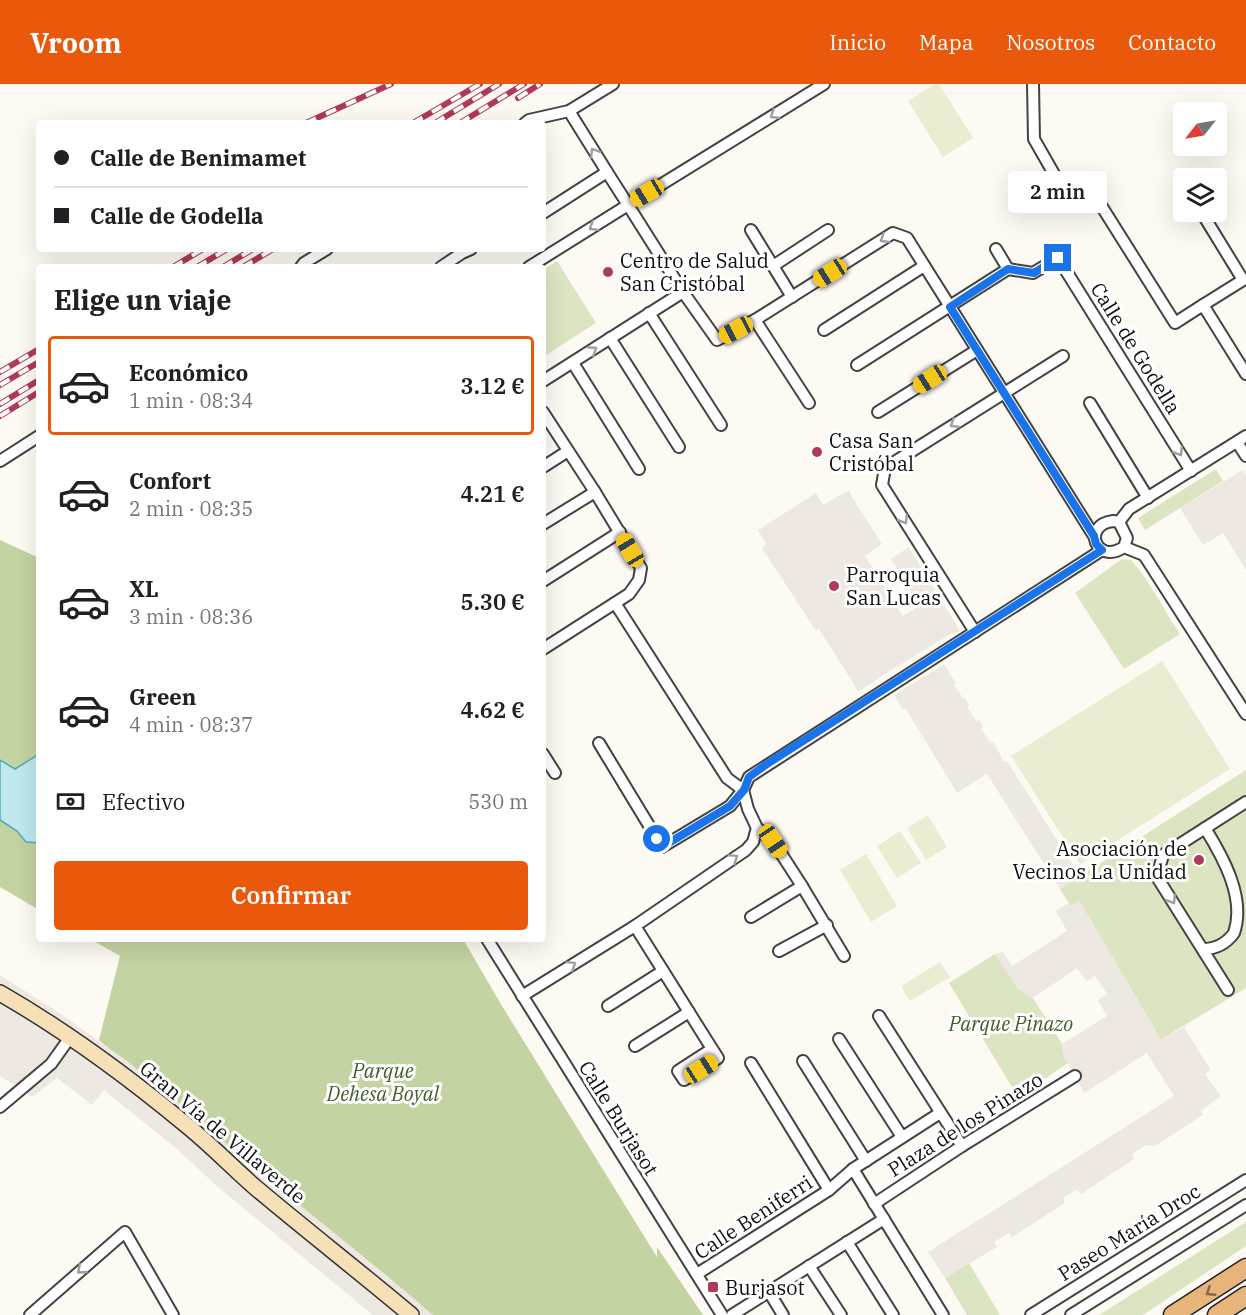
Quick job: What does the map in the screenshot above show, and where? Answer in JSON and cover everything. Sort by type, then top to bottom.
[{"type":"main road","points":[[1173,1315],[1246,1268]]},
{"type":"main road","points":[[1217,1315],[1246,1296]]},
{"type":"street","points":[[529,120],[569,111],[613,84]]},
{"type":"street","points":[[535,264],[824,84]]},
{"type":"street","points":[[1033,84],[1034,139],[1058,181]]},
{"type":"street","points":[[569,111],[683,292],[717,340],[755,320],[893,233],[907,238],[1094,536],[1096,544],[1102,550],[1109,553],[1117,552],[1124,547],[1127,538],[1119,522]]},
{"type":"street","points":[[546,211],[607,172]]},
{"type":"street","points":[[1092,191],[1175,323],[1203,305],[1245,284],[1207,222]]},
{"type":"street","points":[[751,230],[792,297]]},
{"type":"street","points":[[773,266],[828,230]]},
{"type":"street","points":[[857,365],[1008,269],[996,249]]},
{"type":"street","points":[[303,264],[322,252]]},
{"type":"street","points":[[446,264],[464,252]]},
{"type":"street","name":"Calle de Godella","points":[[1008,269],[1034,273],[1058,258],[1191,471]]},
{"type":"street","points":[[825,330],[924,266]]},
{"type":"street","points":[[546,379],[683,292]]},
{"type":"street","points":[[1203,305],[1246,374]]},
{"type":"street","points":[[649,313],[721,425]]},
{"type":"street","points":[[755,320],[809,403]]},
{"type":"street","points":[[610,338],[679,447]]},
{"type":"street","points":[[878,412],[977,350]]},
{"type":"street","points":[[975,632],[882,485],[885,468],[1063,356]]},
{"type":"street","points":[[573,363],[639,469]]},
{"type":"street","points":[[1090,403],[1148,498]]},
{"type":"street","points":[[546,417],[641,568],[639,579],[629,594],[546,647]]},
{"type":"street","points":[[0,461],[36,437]]},
{"type":"street","points":[[1119,522],[1129,509],[1241,439],[1246,456]]},
{"type":"street","points":[[546,465],[568,451]]},
{"type":"street","points":[[546,522],[595,492]]},
{"type":"street","points":[[1094,536],[1102,524],[1119,522]]},
{"type":"street","points":[[546,579],[620,532]]},
{"type":"street","points":[[1124,547],[1144,555],[1246,714]]},
{"type":"street","points":[[599,743],[662,847],[730,806],[744,790],[749,777],[767,764],[1102,550]]},
{"type":"street","points":[[615,603],[727,778],[744,790],[748,809],[757,828],[773,841],[827,925],[844,956]]},
{"type":"street","points":[[546,759],[555,773]]},
{"type":"street","points":[[1228,990],[1157,877],[1163,855],[1246,802]]},
{"type":"street","points":[[522,996],[635,926],[746,850],[753,842],[757,828]]},
{"type":"street","points":[[1203,949],[1214,949],[1227,942],[1236,931],[1242,915],[1243,895],[1234,875],[1205,828]]},
{"type":"street","points":[[750,917],[802,886]]},
{"type":"street","points":[[779,951],[827,925]]},
{"type":"street","points":[[635,926],[712,1049]]},
{"type":"street","name":"Calle Burjasot","points":[[489,942],[722,1315]]},
{"type":"street","points":[[608,1006],[663,971]]},
{"type":"street","name":"Gran Vía de Villaverde","points":[[0,993],[44,1019],[188,1126],[237,1172],[411,1315]]},
{"type":"street","name":"Gran Vía de Villaverde","points":[[0,1002],[40,1024],[116,1074],[273,1213],[396,1315]]},
{"type":"street","points":[[635,1046],[689,1012]]},
{"type":"street","points":[[879,1016],[962,1146]]},
{"type":"street","points":[[839,1039],[902,1137]]},
{"type":"street","points":[[0,1107],[51,1064],[66,1043]]},
{"type":"street","points":[[803,1061],[866,1161]]},
{"type":"street","name":"Calle Beniferri","points":[[751,1063],[829,1190]]},
{"type":"street","name":"Plaza de los Pinazo","points":[[874,1204],[1075,1076]]},
{"type":"street","name":"Calle Beniferri","points":[[697,1274],[829,1190],[853,1169],[940,1113]]},
{"type":"street","points":[[853,1169],[943,1315]]},
{"type":"street","name":"Paseo María Droc","points":[[1030,1315],[1246,1180]]},
{"type":"street","name":"Paseo María Droc","points":[[1071,1315],[1246,1205]]},
{"type":"street","points":[[732,1315],[884,1219]]},
{"type":"street","points":[[30,1315],[125,1232],[173,1315]]},
{"type":"street","points":[[847,1242],[893,1315]]},
{"type":"street","points":[[810,1266],[841,1315]]},
{"type":"street","points":[[769,1292],[783,1315]]},
{"type":"green space","points":[[935,84],[939,84],[973,138],[943,157],[908,101]]},
{"type":"green space","points":[[557,261],[596,323],[546,355],[546,268]]},
{"type":"green space","points":[[1216,469],[1223,481],[1145,530],[1138,518]]},
{"type":"green space","points":[[0,540],[36,557],[36,908],[0,887]]},
{"type":"green space","points":[[1122,559],[1131,560],[1138,568],[1180,634],[1124,669],[1075,593]]},
{"type":"green space","points":[[1162,661],[1230,769],[1080,864],[1011,756]]},
{"type":"green space","points":[[1246,770],[1246,988],[1160,1040],[1079,901],[1071,906],[1060,889]]},
{"type":"green space","points":[[928,815],[947,847],[926,860],[907,828]]},
{"type":"green space","points":[[900,831],[921,863],[897,878],[877,846]]},
{"type":"green space","points":[[866,854],[897,906],[871,922],[840,870]]},
{"type":"green space","name":"Parque Dehesa Boyal","points":[[95,942],[465,942],[657,1257],[657,1247],[703,1315],[416,1315],[99,1040],[120,956]]},
{"type":"green space","name":"Parque Pinazo","points":[[995,954],[1018,989],[1033,998],[1062,1044],[1063,1054],[1068,1063],[1018,1097],[949,983]]},
{"type":"green space","points":[[940,962],[950,977],[910,1001],[901,986]]},
{"type":"green space","points":[[1246,1222],[1246,1246],[1143,1315],[1099,1315]]},
{"type":"green space","points":[[969,1263],[1000,1315],[967,1315],[945,1278]]},
{"type":"shaded area","points":[[1243,470],[1246,475],[1246,570],[1223,533],[1203,545],[1180,508]]},
{"type":"shaded area","points":[[849,490],[882,544],[865,556],[903,616],[920,605],[891,559],[909,547],[960,631],[951,634],[858,692],[819,629],[816,631],[762,548],[766,544],[758,530],[816,493],[823,505]]},
{"type":"shaded area","points":[[944,664],[956,683],[954,685],[969,705],[967,707],[976,721],[979,720],[990,743],[993,742],[1004,762],[1007,761],[1080,876],[1060,889],[987,774],[957,793],[906,709],[903,710],[894,695]]},
{"type":"shaded area","points":[[1079,900],[1160,1040],[1185,1026],[1211,1070],[1205,1074],[1221,1096],[1201,1111],[1203,1115],[1155,1146],[1146,1145],[1132,1154],[1134,1159],[1081,1194],[1077,1189],[1063,1198],[1065,1203],[1012,1237],[1009,1233],[994,1242],[997,1247],[945,1278],[928,1252],[1174,1096],[1147,1053],[1084,1093],[1063,1054],[1062,1044],[1107,1016],[1098,1000],[1107,994],[1095,976],[1086,981],[1077,968],[1033,998],[1018,989],[995,954],[1003,952],[1012,966],[1067,931],[1056,911],[1069,903],[1071,906]]},
{"type":"shaded area","points":[[0,975],[58,1012],[127,1061],[433,1315],[373,1315],[104,1090],[92,1105],[57,1078],[32,1097],[0,1076]]},
{"type":"water","points":[[36,756],[36,843],[26,842],[17,831],[0,820],[0,760],[15,769]]},
{"type":"railway","points":[[313,120],[391,84]]},
{"type":"railway","points":[[418,120],[480,84]]},
{"type":"railway","points":[[440,120],[499,84]]},
{"type":"railway","points":[[465,120],[524,84]]},
{"type":"railway","points":[[518,98],[540,84]]},
{"type":"railway","points":[[178,264],[198,252]]},
{"type":"railway","points":[[202,264],[222,252]]},
{"type":"railway","points":[[228,264],[248,252]]},
{"type":"railway","points":[[248,264],[268,252]]},
{"type":"railway","points":[[0,372],[36,351]]},
{"type":"railway","points":[[0,385],[36,364]]},
{"type":"railway","points":[[0,404],[36,382]]},
{"type":"railway","points":[[0,416],[36,394]]},
{"type":"place","name":"Centro de Salud San Cristóbal","points":[[608,272]]},
{"type":"place","name":"Casa San Cristóbal","points":[[817,452]]},
{"type":"place","name":"Parroquia San Lucas","points":[[834,586]]},
{"type":"place","name":"Asociación de Vecinos La Unidad","points":[[1199,860]]},
{"type":"place","name":"Burjasot","points":[[713,1287]]},
{"type":"route","points":[[657,839],[662,847],[730,806],[744,790],[749,777],[767,764],[1102,550],[1096,544],[1094,536],[950,307],[1008,269],[1034,273],[1058,258]]}]
